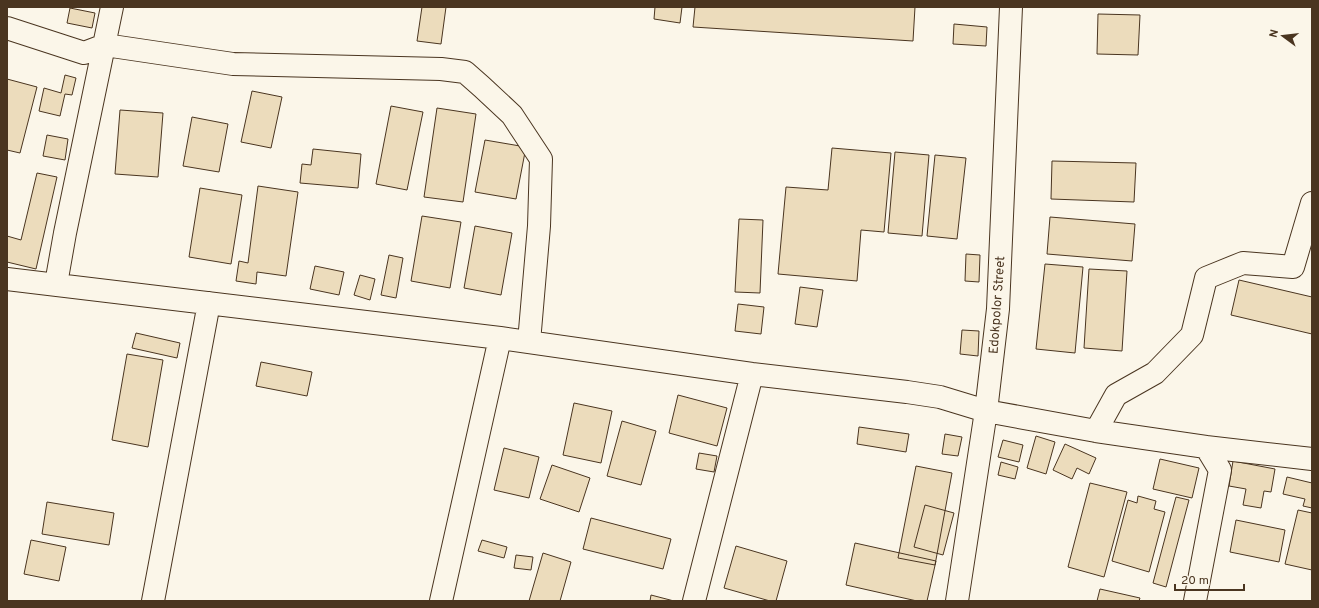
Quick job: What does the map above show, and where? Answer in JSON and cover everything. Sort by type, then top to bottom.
[{"type":"street","points":[[56,284],[65,233],[112,7]]},
{"type":"street","name":"Edokpolor Street","points":[[956,601],[986,411],[998,309],[1011,7]]},
{"type":"street","points":[[7,28],[84,54],[105,45],[233,64],[441,69],[465,72],[512,114],[541,159],[539,226],[529,342]]},
{"type":"street","points":[[1096,431],[1116,395],[1155,373],[1192,335],[1206,278],[1243,263],[1293,267],[1312,203]]},
{"type":"street","points":[[7,279],[500,338],[752,374],[940,397],[986,411],[1096,431],[1206,447],[1312,459]]},
{"type":"street","points":[[153,601],[209,303]]},
{"type":"street","points":[[441,601],[500,338]]},
{"type":"street","points":[[694,601],[752,374]]},
{"type":"street","points":[[1195,601],[1220,470],[1206,447]]},
{"type":"building","points":[[422,7],[446,7],[441,44],[417,41]]},
{"type":"building","points":[[655,7],[682,7],[680,23],[654,19]]},
{"type":"building","points":[[695,7],[915,7],[913,41],[693,27]]},
{"type":"building","points":[[70,8],[95,13],[92,28],[67,23]]},
{"type":"building","points":[[1098,14],[1140,15],[1138,55],[1097,54]]},
{"type":"building","points":[[954,24],[987,27],[986,46],[953,44]]},
{"type":"building","points":[[65,75],[76,78],[72,95],[65,94],[60,116],[39,111],[44,88],[61,93]]},
{"type":"building","points":[[7,79],[37,87],[20,153],[7,150]]},
{"type":"building","points":[[252,91],[282,97],[271,148],[241,142]]},
{"type":"building","points":[[391,106],[423,112],[407,190],[376,184]]},
{"type":"building","points":[[437,108],[476,114],[463,202],[424,197]]},
{"type":"building","points":[[120,110],[163,113],[158,177],[115,174]]},
{"type":"building","points":[[192,117],[228,124],[219,172],[183,166]]},
{"type":"building","points":[[47,135],[68,139],[65,160],[43,156]]},
{"type":"building","points":[[485,140],[526,147],[516,199],[475,192]]},
{"type":"building","points":[[832,148],[891,153],[884,232],[861,230],[857,281],[778,274],[786,187],[828,190]]},
{"type":"building","points":[[313,149],[361,154],[358,188],[300,183],[302,164],[311,165]]},
{"type":"building","points":[[895,152],[929,155],[922,236],[888,233]]},
{"type":"building","points":[[935,155],[966,158],[957,239],[927,236]]},
{"type":"building","points":[[1052,161],[1136,163],[1134,202],[1051,199]]},
{"type":"building","points":[[37,173],[57,177],[36,269],[7,262],[7,236],[21,240]]},
{"type":"building","points":[[258,186],[298,192],[286,276],[257,272],[256,284],[236,281],[239,261],[248,263]]},
{"type":"building","points":[[200,188],[242,195],[231,264],[189,257]]},
{"type":"building","points":[[422,216],[461,222],[450,288],[411,281]]},
{"type":"building","points":[[1050,217],[1135,224],[1132,261],[1047,254]]},
{"type":"building","points":[[739,219],[763,220],[760,293],[735,292]]},
{"type":"building","points":[[475,226],[512,233],[501,295],[464,288]]},
{"type":"building","points":[[966,254],[980,255],[979,282],[965,281]]},
{"type":"building","points":[[389,255],[403,258],[396,298],[381,295]]},
{"type":"building","points":[[1045,264],[1083,267],[1075,353],[1036,349]]},
{"type":"building","points":[[315,266],[344,272],[339,295],[310,289]]},
{"type":"building","points":[[1089,269],[1127,271],[1122,351],[1084,348]]},
{"type":"building","points":[[360,275],[375,279],[370,300],[354,295]]},
{"type":"building","points":[[1239,280],[1312,297],[1312,334],[1231,315]]},
{"type":"building","points":[[800,287],[823,290],[817,327],[795,324]]},
{"type":"building","points":[[738,304],[764,307],[761,334],[735,331]]},
{"type":"building","points":[[962,330],[979,331],[978,356],[960,354]]},
{"type":"building","points":[[136,333],[180,343],[177,358],[132,348]]},
{"type":"building","points":[[127,354],[163,360],[148,447],[112,440]]},
{"type":"building","points":[[261,362],[312,372],[307,396],[256,386]]},
{"type":"building","points":[[678,395],[727,408],[717,446],[669,433]]},
{"type":"building","points":[[574,403],[612,411],[601,463],[563,455]]},
{"type":"building","points":[[622,421],[656,431],[641,485],[607,476]]},
{"type":"building","points":[[859,427],[909,434],[906,452],[857,444]]},
{"type":"building","points":[[945,434],[962,437],[958,456],[942,454]]},
{"type":"building","points":[[1036,436],[1055,442],[1046,474],[1027,468]]},
{"type":"building","points":[[1003,440],[1023,445],[1019,462],[998,457]]},
{"type":"building","points":[[1065,444],[1096,458],[1089,474],[1077,468],[1072,479],[1053,470]]},
{"type":"building","points":[[504,448],[539,457],[529,498],[494,490]]},
{"type":"building","points":[[699,453],[717,456],[714,472],[696,469]]},
{"type":"building","points":[[1160,459],[1199,468],[1192,498],[1153,489]]},
{"type":"building","points":[[1233,461],[1275,469],[1271,492],[1264,491],[1261,508],[1243,505],[1246,489],[1229,486]]},
{"type":"building","points":[[1001,462],[1018,467],[1015,479],[998,475]]},
{"type":"building","points":[[552,465],[590,478],[579,512],[540,499]]},
{"type":"building","points":[[916,466],[952,473],[935,565],[898,558]]},
{"type":"building","points":[[1287,477],[1312,483],[1312,508],[1303,506],[1305,499],[1283,494]]},
{"type":"building","points":[[1090,483],[1127,492],[1104,577],[1068,567]]},
{"type":"building","points":[[1138,496],[1156,501],[1154,509],[1165,512],[1149,572],[1112,561],[1128,500],[1137,503]]},
{"type":"building","points":[[1176,497],[1189,500],[1166,587],[1153,583]]},
{"type":"building","points":[[47,502],[114,513],[109,545],[42,534]]},
{"type":"building","points":[[925,505],[954,513],[943,555],[914,547]]},
{"type":"building","points":[[1298,510],[1312,513],[1312,570],[1285,564]]},
{"type":"building","points":[[591,518],[671,539],[663,569],[583,549]]},
{"type":"building","points":[[1236,520],[1285,530],[1279,562],[1230,552]]},
{"type":"building","points":[[31,540],[66,547],[59,581],[24,574]]},
{"type":"building","points":[[482,540],[507,547],[504,558],[478,551]]},
{"type":"building","points":[[855,543],[936,561],[927,601],[917,601],[846,585]]},
{"type":"building","points":[[736,546],[787,561],[776,601],[770,601],[724,588]]},
{"type":"building","points":[[543,553],[571,562],[560,601],[529,601]]},
{"type":"building","points":[[516,555],[533,557],[531,570],[514,568]]},
{"type":"building","points":[[1100,589],[1140,598],[1139,601],[1097,601]]},
{"type":"building","points":[[651,595],[674,601],[650,601]]}]
